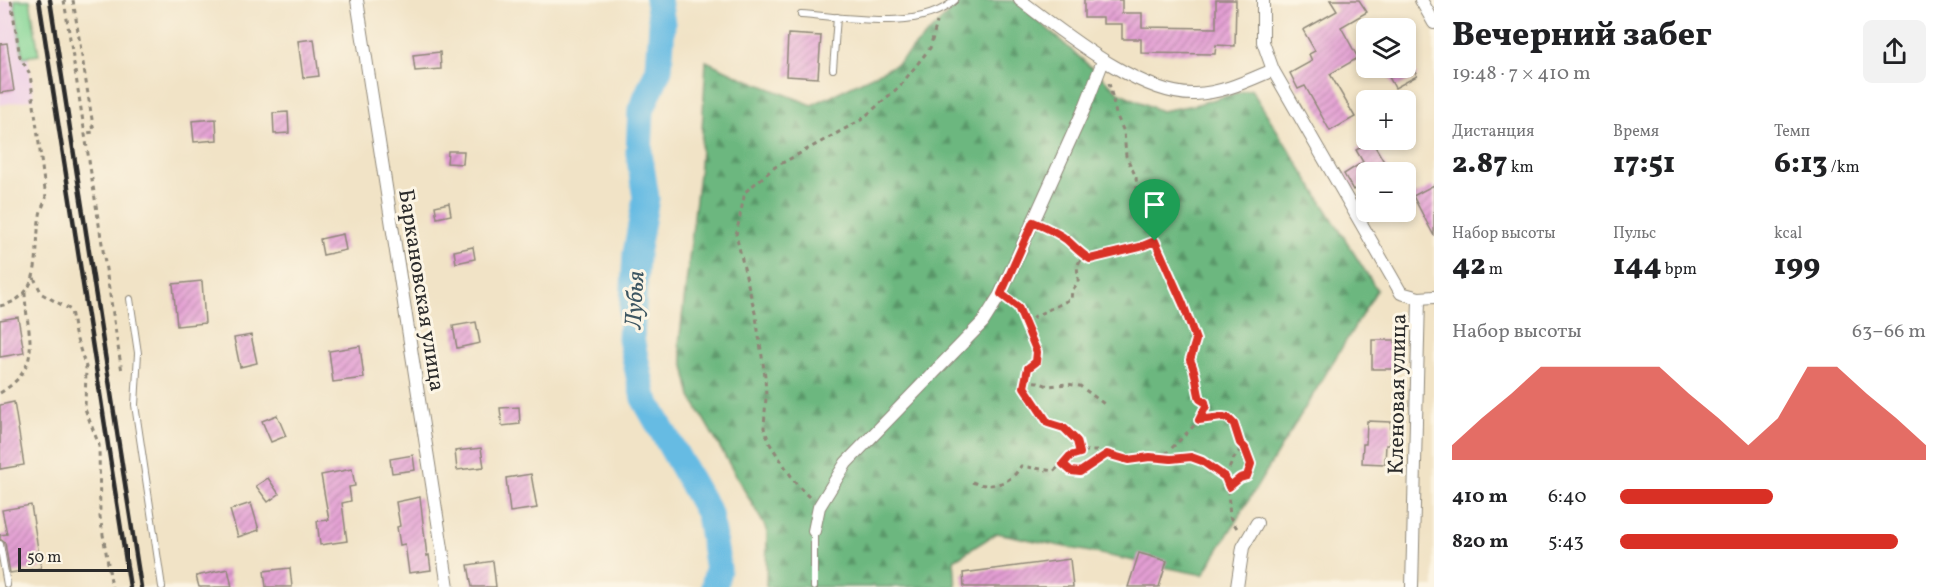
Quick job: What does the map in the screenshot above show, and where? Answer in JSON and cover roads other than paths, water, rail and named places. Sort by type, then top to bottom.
[{"type":"street","name":"Баркановская улица","points":[[357,0],[448,587]]},
{"type":"street","points":[[1020,0],[1103,61],[1164,91],[1194,94],[1230,88],[1273,70]]},
{"type":"street","name":"Кленовая улица","points":[[1263,0],[1263,42],[1273,70],[1401,293],[1419,298],[1412,587]]},
{"type":"street","points":[[1421,0],[1434,23]]},
{"type":"street","points":[[814,531],[819,507],[846,463],[983,322],[1001,294],[1085,107],[1103,61]]},
{"type":"street","points":[[1419,298],[1434,297]]},
{"type":"street","points":[[1237,587],[1243,547],[1257,523]]},
{"type":"lane","points":[[801,14],[888,20],[922,17],[948,6],[955,0]]},
{"type":"lane","points":[[833,69],[837,16]]},
{"type":"lane","points":[[129,299],[138,353],[135,405],[162,587]]},
{"type":"lane","points":[[814,531],[814,587]]},
{"type":"lane","points":[[0,543],[7,585]]},
{"type":"waterway","name":"Лубья","points":[[658,0],[662,24],[659,69],[641,110],[639,153],[646,198],[636,254],[631,339],[644,398],[709,514],[718,569],[714,587]]},
{"type":"railway","points":[[39,0],[130,587]]},
{"type":"railway","points":[[50,0],[141,587]]}]
